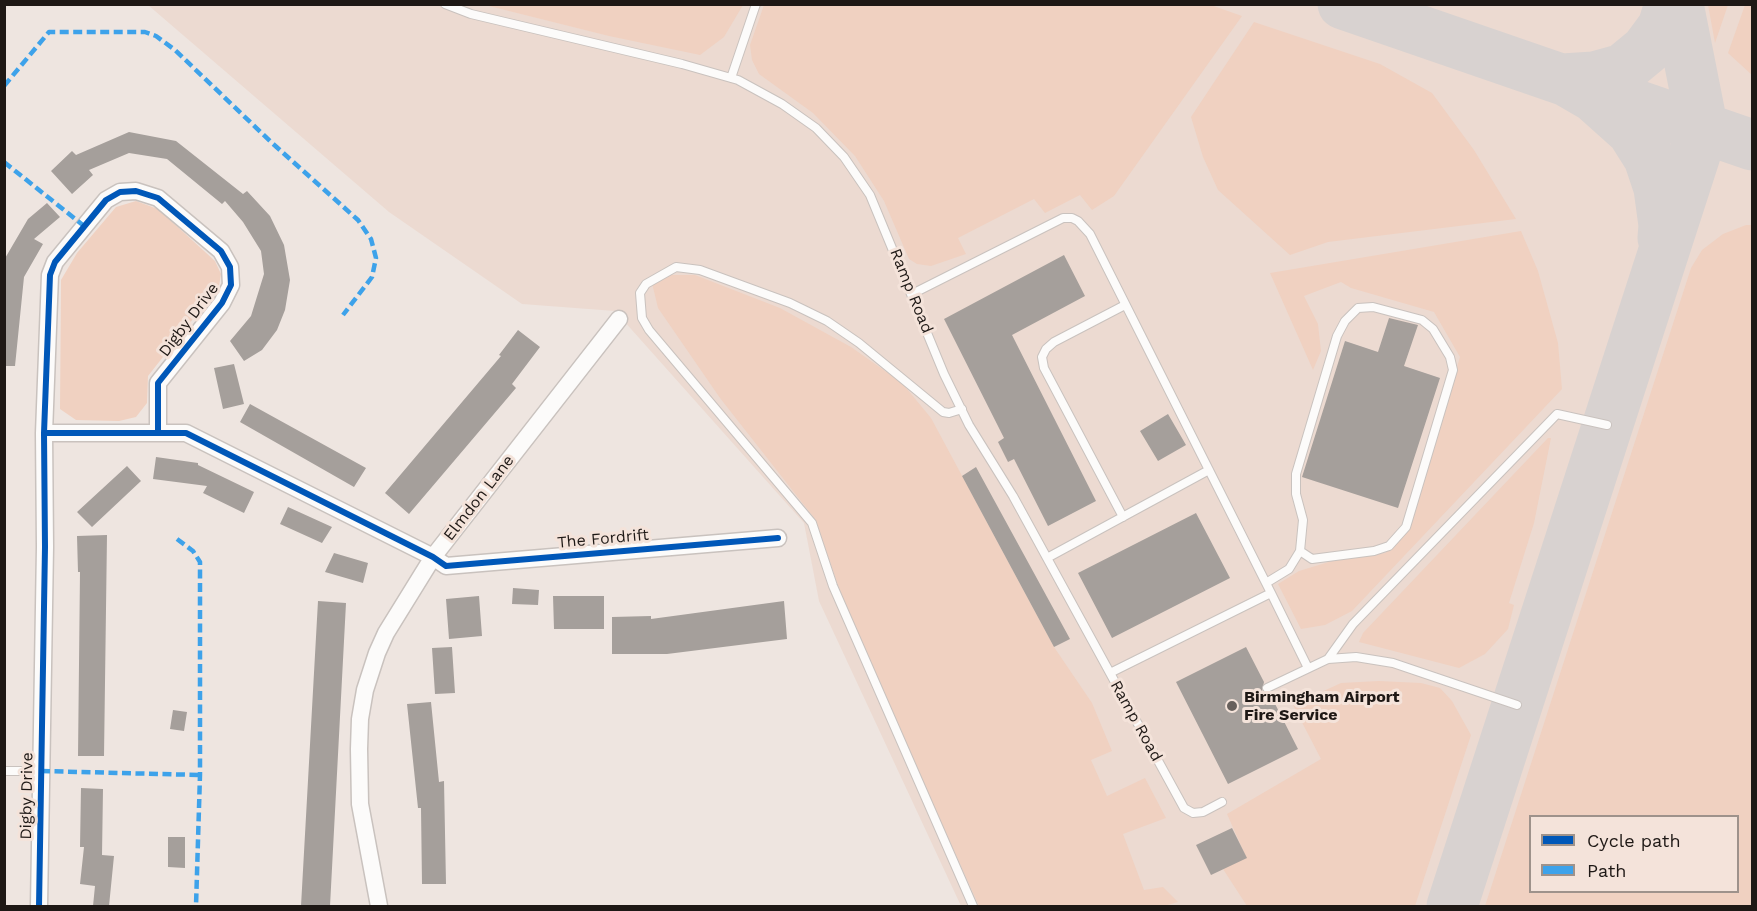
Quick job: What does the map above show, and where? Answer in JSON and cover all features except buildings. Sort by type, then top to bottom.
[{"type":"street","name":"Digby Drive","points":[[39,906],[44,433],[50,275],[55,262],[106,200],[120,192],[136,191],[158,198],[220,251],[230,267],[231,285],[222,303],[158,383],[158,433]]},
{"type":"street","name":"Elmdon Lane","points":[[379,906],[360,804],[360,719],[377,653],[434,556],[619,319]]},
{"type":"street","points":[[44,433],[186,433],[434,556]]},
{"type":"street","name":"The Fordrift","points":[[434,556],[446,566],[778,538]]},
{"type":"lane","name":"Ramp Road","points":[[445,4],[471,14],[682,64],[731,78],[782,104],[816,128],[844,157],[870,195],[962,409],[1047,558],[1184,808],[1193,813],[1203,812],[1222,802]]},
{"type":"lane","points":[[731,78],[756,4]]},
{"type":"lane","points":[[912,294],[1064,218],[1072,218],[1085,226],[1308,668]]},
{"type":"lane","points":[[962,409],[949,413],[943,412],[860,343],[827,321],[790,303],[712,274],[686,266],[676,267],[646,284],[640,293],[639,304],[642,318],[649,330],[812,523],[833,586],[974,906]]},
{"type":"lane","points":[[1123,517],[1044,368],[1042,357],[1046,349],[1054,342],[1125,305]]},
{"type":"lane","points":[[1266,583],[1289,569],[1300,551],[1303,520],[1296,494],[1296,474],[1337,336],[1345,321],[1358,308],[1373,307],[1422,320],[1433,329],[1450,357],[1453,370],[1406,527],[1389,546],[1374,551],[1312,559],[1300,551]]},
{"type":"lane","points":[[1328,659],[1353,624],[1557,414],[1607,425]]},
{"type":"lane","points":[[1047,558],[1209,470]]},
{"type":"lane","points":[[1110,673],[1271,593]]},
{"type":"lane","points":[[1267,688],[1328,659],[1356,657],[1393,663],[1517,705]]},
{"type":"lane","points":[[4,771],[42,771]]},
{"type":"shaded area","points":[[743,4],[724,37],[700,55],[609,36],[485,5]]},
{"type":"shaded area","points":[[1208,4],[1242,16],[1114,196],[1092,210],[1080,195],[1045,213],[1034,199],[958,238],[966,254],[931,266],[917,264],[909,259],[884,201],[855,156],[813,113],[759,74],[752,60],[750,45],[764,5]]},
{"type":"shaded area","points":[[148,5],[1752,5],[1752,906],[961,906],[819,601],[804,523],[615,311],[522,304],[389,212]]},
{"type":"shaded area","points":[[1708,5],[1728,5],[1715,43]]},
{"type":"shaded area","points":[[1745,5],[1752,5],[1752,75],[1728,53]]},
{"type":"shaded area","points":[[1254,22],[1380,64],[1432,93],[1474,150],[1516,219],[1328,242],[1290,255],[1218,190],[1203,157],[1191,117]]},
{"type":"shaded area","points":[[136,201],[158,209],[215,261],[221,274],[219,286],[148,376],[147,403],[136,417],[119,421],[76,420],[60,409],[61,280],[77,253],[116,207]]},
{"type":"shaded area","points":[[1752,225],[1752,906],[1485,906],[1691,268],[1702,250],[1723,234]]},
{"type":"shaded area","points":[[1521,231],[1538,271],[1558,343],[1562,389],[1352,611],[1325,625],[1301,629],[1278,584],[1299,571],[1332,561],[1385,553],[1398,542],[1409,528],[1460,357],[1434,312],[1351,288],[1341,282],[1304,296],[1318,324],[1321,351],[1313,370],[1270,273]]},
{"type":"shaded area","points":[[666,275],[695,275],[780,308],[851,347],[902,383],[931,418],[1054,647],[1092,703],[1112,751],[1091,760],[1107,796],[1145,778],[1166,818],[1123,834],[1144,890],[1163,887],[1178,902],[1164,906],[979,906],[852,625],[815,519],[720,398],[658,308],[652,283]]},
{"type":"shaded area","points":[[1548,438],[1551,438],[1534,523],[1509,603],[1514,605],[1508,629],[1485,654],[1459,668],[1359,642],[1363,633]]},
{"type":"shaded area","points":[[1379,681],[1421,683],[1440,688],[1452,701],[1471,735],[1415,906],[1247,906],[1223,869],[1246,857],[1227,814],[1321,759],[1293,705],[1341,683]]},
{"type":"taxiway","points":[[1343,4],[1752,145]]},
{"type":"taxiway","points":[[1663,238],[1664,225],[1659,188],[1649,158],[1632,131],[1594,97],[1563,79],[1594,77],[1623,69],[1646,50],[1663,27],[1670,4]]},
{"type":"taxiway","points":[[1452,906],[1695,155],[1700,115],[1678,4]]},
{"type":"marked path","points":[[4,86],[49,32],[145,32],[156,36],[175,50],[271,142],[358,220],[371,239],[376,258],[372,277],[343,315]]},
{"type":"marked path","points":[[4,162],[84,226]]},
{"type":"marked path","points":[[177,539],[193,551],[200,562],[200,775],[196,906]]},
{"type":"marked path","points":[[41,771],[200,775]]},
{"type":"cycle path","points":[[39,906],[45,547],[44,433],[50,275],[55,262],[106,200],[120,192],[136,191],[158,198],[221,251],[230,267],[231,285],[222,303],[158,383],[158,433]]},
{"type":"cycle path","points":[[44,433],[186,433],[433,557],[446,566],[778,538]]},
{"type":"place","name":"Birmingham Airport Fire Service","points":[[1232,706]]}]
